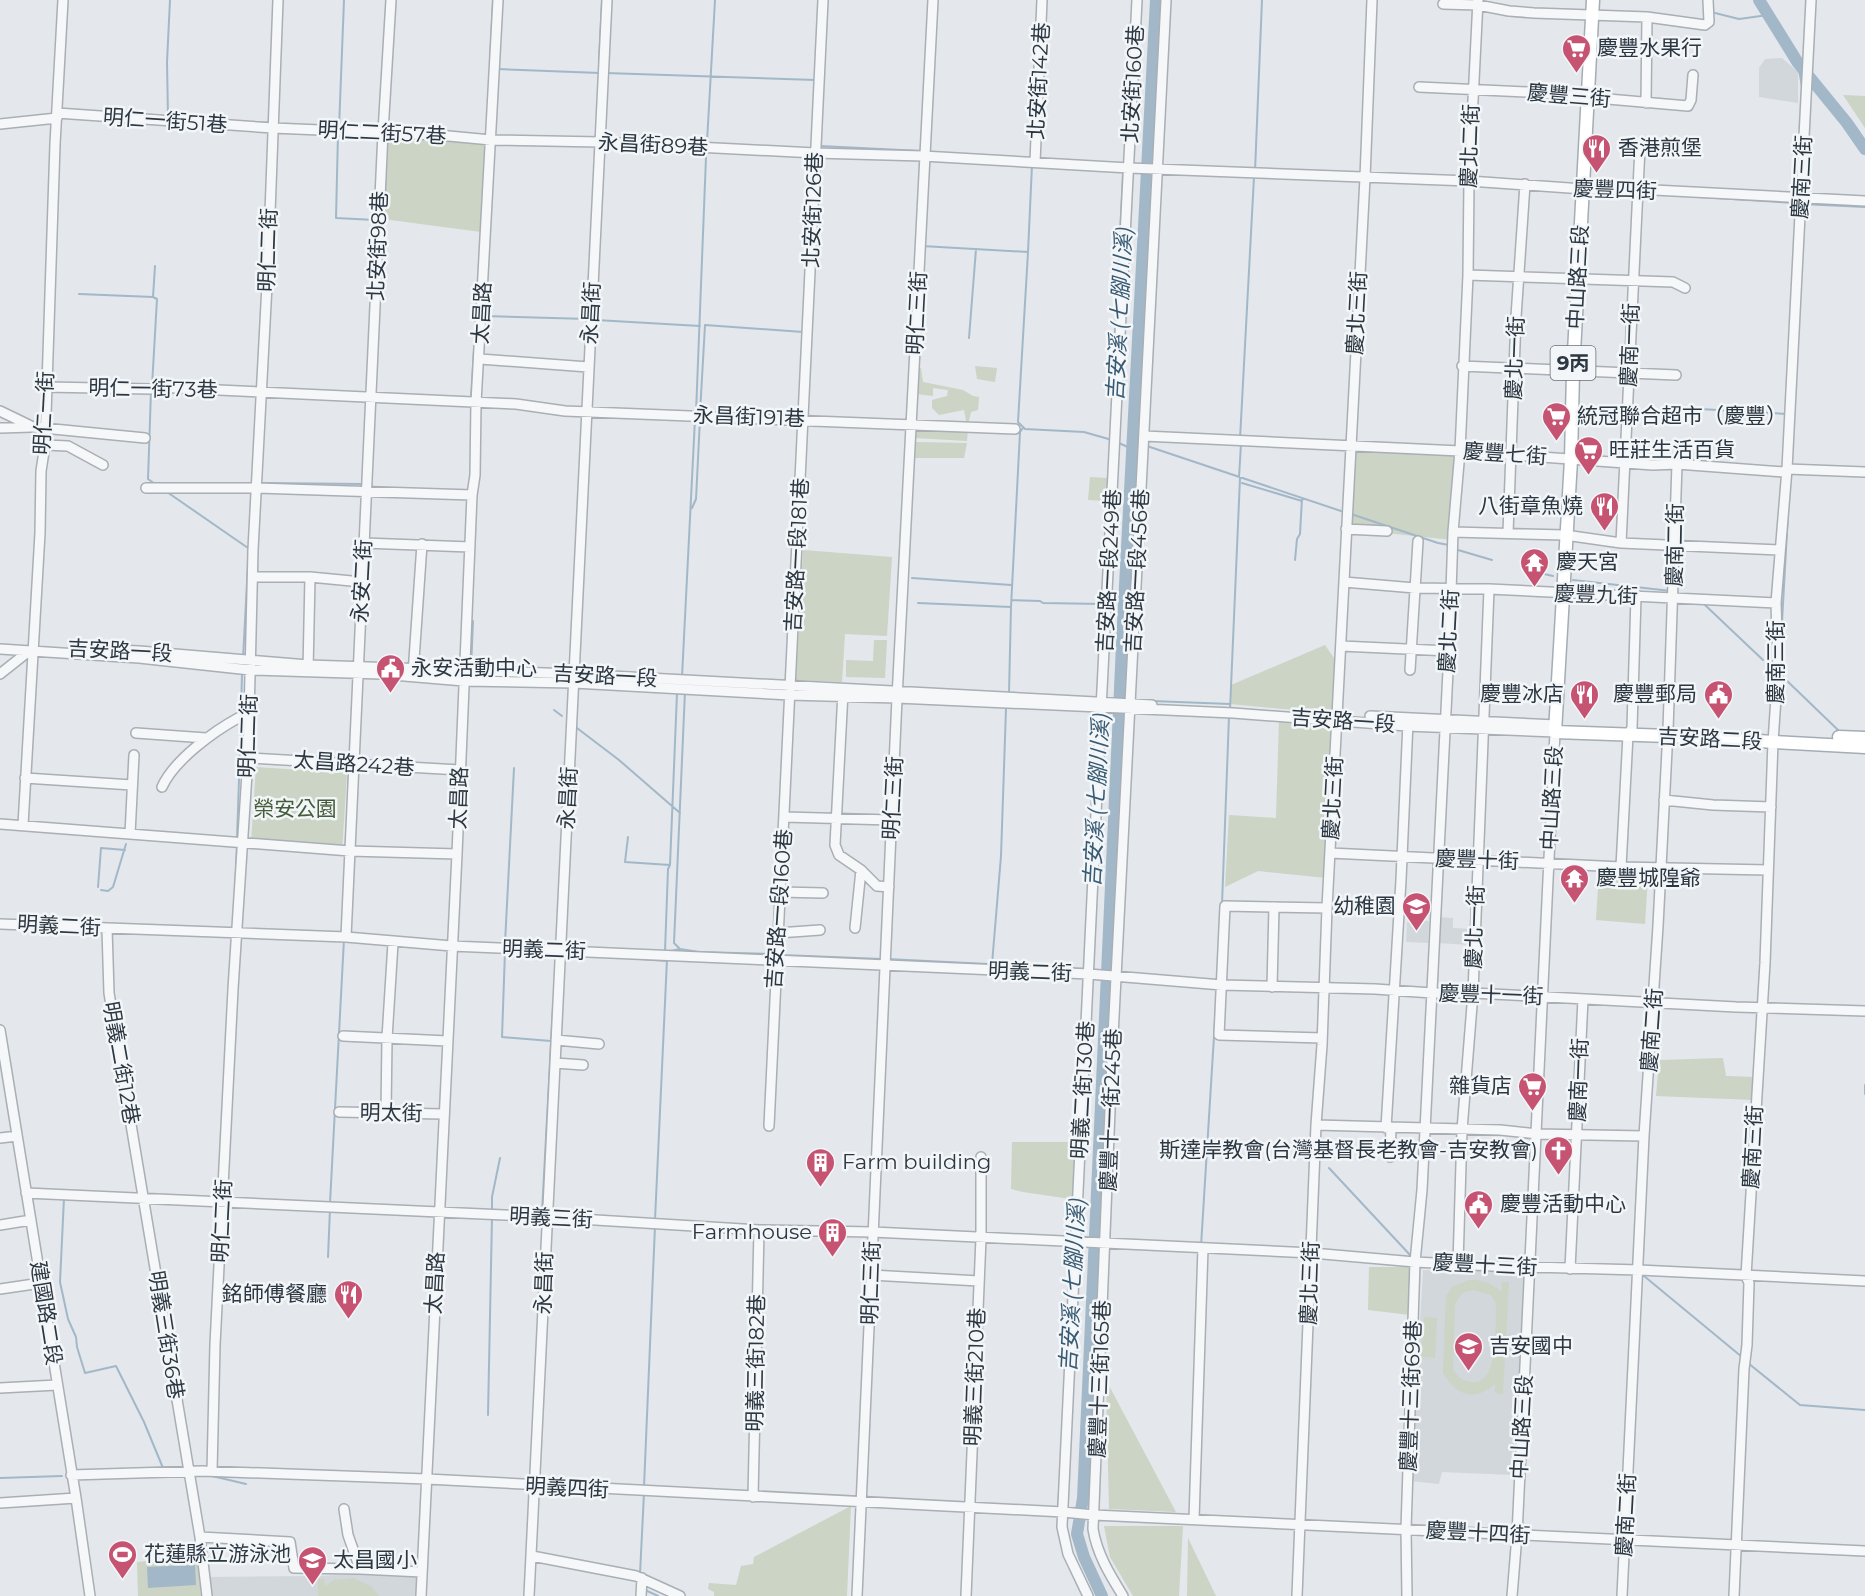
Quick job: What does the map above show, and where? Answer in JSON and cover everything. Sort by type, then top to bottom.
[{"type":"main road","name":"中山路三段","points":[[1556,729],[1565,535],[1571,460],[1577,279],[1593,0]]},
{"type":"main road","name":"吉安路二段","points":[[1556,729],[1774,738],[1865,738]]},
{"type":"main road","name":"吉安路二段","points":[[1774,738],[1865,747]]},
{"type":"street","name":"明仁一街","points":[[22,825],[41,515],[41,471],[45,445],[45,387],[63,0]]},
{"type":"street","name":"明仁二街","points":[[212,1471],[215,1345],[236,934],[248,758],[256,488],[278,0]]},
{"type":"street","name":"北安街98巷","points":[[366,492],[391,0]]},
{"type":"street","name":"太昌路","points":[[421,1596],[472,495],[475,475],[476,403],[498,0]]},
{"type":"street","name":"永昌街","points":[[529,1596],[607,0]]},
{"type":"street","name":"北安街126巷","points":[[804,419],[823,0]]},
{"type":"street","name":"明仁三街","points":[[857,1596],[891,820],[921,246],[922,156],[933,0]]},
{"type":"street","name":"北安街142巷","points":[[1035,162],[1042,0]]},
{"type":"street","name":"北安街160巷","points":[[1129,168],[1137,0]]},
{"type":"street","name":"吉安路一段456巷","points":[[1117,977],[1166,0]]},
{"type":"street","name":"慶北三街","points":[[1297,1596],[1316,1125],[1365,178],[1372,0]]},
{"type":"street","points":[[1443,4],[1478,3],[1509,11],[1647,17],[1705,25],[1709,22],[1708,0]]},
{"type":"street","name":"慶南三街","points":[[1736,1545],[1747,1346],[1749,1288],[1746,1276],[1765,963],[1778,668],[1776,603],[1787,469],[1811,0]]},
{"type":"street","name":"慶北二街","points":[[1415,1262],[1422,1190],[1453,532],[1460,451],[1462,366],[1468,275],[1469,181],[1478,3]]},
{"type":"street","points":[[1646,103],[1647,17]]},
{"type":"street","name":"慶豐三街","points":[[1419,87],[1473,89],[1688,106],[1691,100],[1693,75]]},
{"type":"street","name":"明仁一街51巷","points":[[0,124],[57,116],[273,128]]},
{"type":"street","name":"明仁二街57巷","points":[[273,128],[383,132],[491,140]]},
{"type":"street","name":"永昌街89巷","points":[[491,140],[600,142],[922,156],[1129,168]]},
{"type":"street","name":"慶南一街","points":[[1621,543],[1640,147]]},
{"type":"street","name":"慶豐四街","points":[[1129,168],[1469,181],[1583,189],[1865,201]]},
{"type":"street","name":"吉安路一段249巷","points":[[1089,974],[1129,168]]},
{"type":"street","name":"慶北一街","points":[[1508,533],[1525,184]]},
{"type":"street","points":[[1468,275],[1673,282],[1685,288]]},
{"type":"street","points":[[480,359],[588,367]]},
{"type":"street","points":[[1462,366],[1676,375]]},
{"type":"street","name":"明仁一街73巷","points":[[45,387],[150,389],[155,387],[476,403]]},
{"type":"street","name":"永昌街191巷","points":[[476,403],[587,411],[1015,429]]},
{"type":"street","points":[[0,411],[33,427]]},
{"type":"street","name":"吉安路一段181巷","points":[[790,691],[804,419]]},
{"type":"street","points":[[0,428],[33,427],[145,438]]},
{"type":"street","name":"慶豐七街","points":[[1144,436],[1460,451],[1571,460],[1653,465],[1677,464],[1784,472],[1787,469],[1865,472]]},
{"type":"street","points":[[45,445],[68,446],[103,465]]},
{"type":"street","name":"慶南二街","points":[[1622,1596],[1644,1137],[1654,1001],[1668,733],[1677,464]]},
{"type":"street","points":[[146,488],[256,488],[472,495]]},
{"type":"street","name":"永安二街","points":[[346,938],[366,492]]},
{"type":"street","points":[[1346,528],[1387,531]]},
{"type":"street","points":[[1453,532],[1565,535],[1621,543],[1779,550]]},
{"type":"street","points":[[1410,670],[1418,540]]},
{"type":"street","points":[[364,543],[470,547]]},
{"type":"street","points":[[413,672],[422,544]]},
{"type":"street","points":[[253,577],[310,577],[362,582]]},
{"type":"street","points":[[308,669],[310,577]]},
{"type":"street","name":"慶豐九街","points":[[1344,582],[1415,588],[1489,589],[1776,603]]},
{"type":"street","name":"慶北一街","points":[[1458,1264],[1462,1130],[1473,993],[1489,589]]},
{"type":"street","points":[[1621,867],[1636,597]]},
{"type":"street","points":[[1341,646],[1449,651]]},
{"type":"street","name":"吉安路一段","points":[[0,647],[308,669],[898,694],[1337,717],[1407,726],[1445,724],[1556,729]]},
{"type":"street","points":[[0,674],[32,650]]},
{"type":"street","name":"吉安路一段160巷","points":[[769,1126],[775,961],[785,817],[790,691]]},
{"type":"street","points":[[843,693],[835,845],[839,855],[861,870],[877,886],[889,887]]},
{"type":"street","points":[[162,787],[171,774],[206,738],[240,717]]},
{"type":"street","points":[[1390,1157],[1391,1050],[1407,726]]},
{"type":"street","name":"中山路三段","points":[[1512,1596],[1517,1535],[1556,729]]},
{"type":"street","points":[[136,733],[206,738]]},
{"type":"street","points":[[130,834],[134,755]]},
{"type":"street","name":"太昌路242巷","points":[[248,758],[460,770]]},
{"type":"street","points":[[158,772],[171,774]]},
{"type":"street","points":[[25,778],[132,785]]},
{"type":"street","points":[[1664,800],[1771,807]]},
{"type":"street","points":[[785,817],[891,820]]},
{"type":"street","points":[[0,824],[350,851],[457,854]]},
{"type":"street","name":"慶豐十街","points":[[1330,853],[1661,867],[1682,870],[1768,870]]},
{"type":"street","points":[[855,928],[861,870]]},
{"type":"street","points":[[780,892],[823,893]]},
{"type":"street","points":[[1322,1038],[1219,1035],[1225,906],[1327,908]]},
{"type":"street","points":[[1272,987],[1274,907]]},
{"type":"street","name":"明義二街","points":[[0,924],[346,938],[452,946],[886,964],[1117,977]]},
{"type":"street","name":"明義二街12巷","points":[[107,929],[109,993],[143,1197]]},
{"type":"street","points":[[778,933],[820,930]]},
{"type":"street","points":[[386,1112],[387,1038],[393,943]]},
{"type":"street","name":"明義二街130巷","points":[[1088,1596],[1081,1591],[1068,1554],[1062,1527],[1066,1512],[1089,974]]},
{"type":"street","name":"慶豐十一街","points":[[1117,977],[1222,985],[1542,996],[1761,1009],[1865,1011]]},
{"type":"street","name":"慶豐十一街245巷","points":[[1105,1243],[1117,977]]},
{"type":"street","name":"慶南一街","points":[[1570,1269],[1583,999]]},
{"type":"street","name":"建國路二段","points":[[0,1030],[3,1070],[31,1220],[90,1596]]},
{"type":"street","points":[[343,1036],[447,1041]]},
{"type":"street","points":[[556,1037],[596,1041]]},
{"type":"street","points":[[555,1063],[583,1065]]},
{"type":"street","name":"明太街","points":[[339,1112],[444,1114]]},
{"type":"street","points":[[1316,1125],[1644,1137]]},
{"type":"street","points":[[0,1138],[17,1136]]},
{"type":"street","name":"明義三街210巷","points":[[966,1596],[981,1238],[981,1157]]},
{"type":"street","name":"明義三街","points":[[26,1193],[547,1217],[759,1230],[873,1232],[1105,1243]]},
{"type":"street","name":"明義三街36巷","points":[[143,1197],[200,1538],[207,1596]]},
{"type":"street","points":[[0,1225],[31,1220]]},
{"type":"street","name":"明義三街182巷","points":[[753,1497],[759,1230]]},
{"type":"street","name":"慶豐十三街","points":[[1105,1243],[1312,1253],[1415,1262],[1865,1281]]},
{"type":"street","name":"慶豐十三街165巷","points":[[1105,1243],[1092,1515],[1095,1544],[1123,1596]]},
{"type":"street","points":[[1194,1519],[1203,1248]]},
{"type":"street","name":"慶豐十三街69巷","points":[[1407,1596],[1406,1530],[1415,1262]]},
{"type":"street","points":[[871,1275],[979,1281]]},
{"type":"street","points":[[0,1289],[40,1283]]},
{"type":"street","points":[[0,1388],[57,1385]]},
{"type":"street","name":"明義四街","points":[[71,1475],[212,1471],[427,1479],[1092,1515]]},
{"type":"street","points":[[0,1503],[76,1498]]},
{"type":"street","points":[[344,1509],[348,1535],[360,1569]]},
{"type":"street","name":"慶豐十四街","points":[[1092,1515],[1865,1551]]},
{"type":"street","points":[[200,1538],[290,1542],[294,1568],[422,1572]]},
{"type":"street","points":[[1734,1596],[1736,1545]]},
{"type":"street","points":[[532,1556],[642,1578],[680,1596]]},
{"type":"street","points":[[641,1596],[642,1578]]},
{"type":"shaded area","points":[[1782,58],[1798,72],[1798,103],[1759,97],[1759,68],[1765,59]]},
{"type":"shaded area","points":[[1437,917],[1453,918],[1453,928],[1472,929],[1471,945],[1436,943]]},
{"type":"shaded area","name":"幼稚園","points":[[1413,920],[1429,921],[1428,943],[1406,942],[1407,922],[1412,923]]},
{"type":"shaded area","name":"吉安國中","points":[[1423,1270],[1525,1272],[1513,1475],[1442,1472],[1439,1484],[1411,1481]]},
{"type":"shaded area","name":"太昌國小","points":[[416,1572],[416,1596],[210,1596],[208,1577],[312,1576]]},
{"type":"green space","points":[[1843,95],[1865,96],[1865,128]]},
{"type":"green space","points":[[388,133],[485,136],[481,232],[383,219]]},
{"type":"green space","points":[[975,366],[997,368],[995,382],[977,379]]},
{"type":"green space","points":[[916,368],[921,368],[923,382],[963,390],[979,397],[978,410],[971,412],[969,421],[966,421],[964,410],[939,415],[932,408],[932,400],[947,396],[948,390],[933,388],[933,396],[917,394]]},
{"type":"green space","points":[[915,426],[968,429],[967,441],[915,438]]},
{"type":"green space","points":[[914,442],[967,443],[964,458],[915,458]]},
{"type":"green space","points":[[1350,448],[1457,453],[1452,540],[1349,529]]},
{"type":"green space","points":[[1090,477],[1107,478],[1106,501],[1088,500]]},
{"type":"green space","points":[[803,550],[892,557],[887,636],[845,634],[842,682],[796,680]]},
{"type":"green space","points":[[874,640],[887,640],[885,678],[846,677],[846,660],[873,661]]},
{"type":"green space","points":[[1325,645],[1340,667],[1337,714],[1230,704],[1231,685]]},
{"type":"green space","points":[[1279,720],[1336,720],[1327,878],[1258,871],[1225,887],[1229,815],[1276,818]]},
{"type":"green space","name":"榮安公園","points":[[256,767],[347,773],[342,852],[251,844]]},
{"type":"green space","points":[[1599,873],[1648,876],[1645,924],[1596,920]]},
{"type":"green space","points":[[1723,1058],[1726,1076],[1755,1077],[1754,1100],[1656,1096],[1659,1060]]},
{"type":"green space","points":[[1012,1142],[1080,1142],[1079,1176],[1071,1199],[1011,1189]]},
{"type":"green space","points":[[1369,1267],[1410,1267],[1410,1315],[1368,1310]]},
{"type":"green space","points":[[1469,1280],[1478,1280],[1490,1284],[1501,1292],[1502,1282],[1509,1282],[1503,1394],[1495,1393],[1495,1384],[1480,1393],[1466,1394],[1454,1387],[1443,1373],[1446,1296],[1452,1287]],"holes":[[[1473,1290],[1491,1295],[1496,1304],[1494,1352],[1487,1374],[1480,1381],[1471,1382],[1460,1378],[1453,1369],[1455,1304],[1462,1293]]]},
{"type":"green space","points":[[1424,1317],[1437,1318],[1435,1358],[1421,1357]]},
{"type":"green space","points":[[1106,1380],[1176,1512],[1109,1509]]},
{"type":"green space","points":[[851,1506],[847,1596],[714,1596],[714,1592],[708,1589],[709,1583],[736,1585],[741,1566],[753,1564],[754,1557]]},
{"type":"green space","points":[[1104,1526],[1183,1526],[1179,1596],[1133,1596],[1110,1557]]},
{"type":"green space","points":[[1188,1538],[1216,1596],[1187,1596]]},
{"type":"green space","points":[[197,1557],[201,1596],[138,1596],[137,1562]]},
{"type":"green space","points":[[353,1578],[371,1586],[379,1596],[318,1596],[318,1579],[324,1579],[325,1586],[334,1580]]},
{"type":"water","points":[[195,1565],[196,1585],[148,1588],[147,1567]]},
{"type":"waterway","points":[[168,117],[167,62],[170,0]]},
{"type":"waterway","points":[[339,128],[344,0]]},
{"type":"waterway","points":[[490,62],[493,0]]},
{"type":"waterway","points":[[599,62],[602,0]]},
{"type":"waterway","points":[[707,142],[715,0]]},
{"type":"waterway","name":"吉安溪 (七腳川溪)","points":[[1102,1596],[1084,1557],[1077,1534],[1083,1498],[1123,623],[1156,0]]},
{"type":"waterway","points":[[1255,171],[1262,0]]},
{"type":"waterway","points":[[1759,0],[1798,63],[1865,149]]},
{"type":"waterway","points":[[1715,13],[1739,19],[1768,15]]},
{"type":"waterway","points":[[1798,63],[1802,87],[1801,113]]},
{"type":"waterway","points":[[498,69],[600,73]]},
{"type":"waterway","points":[[606,73],[816,80]]},
{"type":"waterway","points":[[252,122],[270,123]]},
{"type":"waterway","points":[[338,134],[336,218],[375,220]]},
{"type":"waterway","points":[[820,146],[922,151]]},
{"type":"waterway","points":[[696,413],[706,157]]},
{"type":"waterway","points":[[1028,252],[1032,165]]},
{"type":"waterway","points":[[1114,359],[1123,173]]},
{"type":"waterway","points":[[1240,439],[1254,177]]},
{"type":"waterway","points":[[1700,197],[1796,203]]},
{"type":"waterway","points":[[1802,204],[1865,207]]},
{"type":"waterway","points":[[916,246],[918,208]]},
{"type":"waterway","points":[[922,246],[1028,252],[1018,422],[1025,429],[1084,432],[1112,440]]},
{"type":"waterway","points":[[969,338],[976,249]]},
{"type":"waterway","points":[[152,386],[157,299],[153,297],[155,266]]},
{"type":"waterway","points":[[487,280],[485,316],[588,319]]},
{"type":"waterway","points":[[586,318],[589,285]]},
{"type":"waterway","points":[[79,294],[153,297]]},
{"type":"waterway","points":[[471,398],[476,317]]},
{"type":"waterway","points":[[596,320],[700,326]]},
{"type":"waterway","points":[[700,413],[705,325],[803,332]]},
{"type":"waterway","points":[[151,391],[148,479],[155,484]]},
{"type":"waterway","points":[[1682,408],[1787,414]]},
{"type":"waterway","points":[[682,677],[695,419]]},
{"type":"waterway","points":[[692,508],[696,499],[700,419]]},
{"type":"waterway","points":[[1009,693],[1020,432],[1023,428]]},
{"type":"waterway","name":"吉安溪 (七腳川溪)","points":[[1132,442],[1137,443]]},
{"type":"waterway","points":[[1119,443],[1132,449]]},
{"type":"waterway","points":[[1239,477],[1241,444]]},
{"type":"waterway","points":[[1147,446],[1344,512]]},
{"type":"waterway","points":[[1230,710],[1240,478]]},
{"type":"waterway","points":[[261,487],[261,483],[363,484]]},
{"type":"waterway","points":[[1242,483],[1302,501]]},
{"type":"waterway","points":[[167,492],[248,548]]},
{"type":"waterway","points":[[1781,640],[1789,496]]},
{"type":"waterway","points":[[1295,560],[1297,539],[1300,534],[1302,498]]},
{"type":"waterway","points":[[243,658],[251,508]]},
{"type":"waterway","points":[[1351,514],[1449,545]]},
{"type":"waterway","points":[[1141,574],[1143,535]]},
{"type":"waterway","points":[[1458,550],[1492,560]]},
{"type":"waterway","points":[[1535,572],[1553,576]]},
{"type":"waterway","points":[[912,578],[1011,585]]},
{"type":"waterway","points":[[1573,580],[1671,591]]},
{"type":"waterway","points":[[1012,600],[1103,604]]},
{"type":"waterway","points":[[918,603],[1011,607]]},
{"type":"waterway","points":[[1705,605],[1763,660]]},
{"type":"waterway","points":[[471,669],[473,621]]},
{"type":"waterway","points":[[241,715],[242,673]]},
{"type":"waterway","points":[[1782,676],[1838,730]]},
{"type":"waterway","points":[[680,949],[674,943],[685,691]]},
{"type":"waterway","points":[[663,951],[665,951],[670,865],[677,693]]},
{"type":"waterway","points":[[1152,701],[1230,704]]},
{"type":"waterway","points":[[992,964],[1001,856],[1006,709]]},
{"type":"waterway","points":[[554,710],[562,716]]},
{"type":"waterway","points":[[1222,905],[1229,716]]},
{"type":"waterway","points":[[237,838],[241,721]]},
{"type":"waterway","points":[[573,725],[619,760],[680,813]]},
{"type":"waterway","points":[[463,813],[466,750]]},
{"type":"waterway","points":[[505,943],[514,768]]},
{"type":"waterway","points":[[628,837],[625,862],[670,865]]},
{"type":"waterway","points":[[101,890],[108,891],[113,887],[126,844]]},
{"type":"waterway","points":[[235,895],[237,844]]},
{"type":"waterway","points":[[98,887],[101,848],[125,850]]},
{"type":"waterway","points":[[330,1203],[344,939]]},
{"type":"waterway","points":[[597,948],[612,949]]},
{"type":"waterway","points":[[671,951],[680,949],[699,952],[770,954]]},
{"type":"waterway","points":[[505,951],[502,1037],[551,1041]]},
{"type":"waterway","points":[[782,955],[881,959]]},
{"type":"waterway","points":[[626,958],[667,961]]},
{"type":"waterway","points":[[655,1220],[667,959]]},
{"type":"waterway","points":[[887,959],[1085,969]]},
{"type":"waterway","points":[[1201,1246],[1217,988]]},
{"type":"waterway","points":[[542,1213],[553,1006]]},
{"type":"waterway","points":[[1865,1085],[1865,1094]]},
{"type":"waterway","points":[[492,1212],[492,1197],[500,1158]]},
{"type":"waterway","points":[[1329,1168],[1411,1256]]},
{"type":"waterway","points":[[64,1198],[60,1282],[68,1319],[76,1337],[85,1373],[116,1366],[144,1422],[163,1468]]},
{"type":"waterway","points":[[328,1257],[330,1209]]},
{"type":"waterway","points":[[488,1415],[492,1217]]},
{"type":"waterway","points":[[644,1487],[655,1226]]},
{"type":"waterway","points":[[1644,1276],[1742,1357]]},
{"type":"waterway","points":[[1748,1363],[1800,1405],[1865,1410]]},
{"type":"waterway","points":[[1058,1510],[1061,1461]]},
{"type":"waterway","points":[[208,1475],[246,1484]]},
{"type":"waterway","points":[[0,1478],[62,1476]]},
{"type":"waterway","points":[[640,1574],[644,1493]]},
{"type":"waterway","points":[[1065,1557],[1081,1592]]},
{"type":"waterway","points":[[645,1590],[658,1596]]},
{"type":"place","name":"慶豐水果行","points":[[1576,74]]},
{"type":"place","name":"香港煎堡","points":[[1597,174]]},
{"type":"place","name":"統冠聯合超市（慶豐）","points":[[1556,442]]},
{"type":"place","name":"旺莊生活百貨","points":[[1588,476]]},
{"type":"place","name":"八街章魚燒","points":[[1604,532]]},
{"type":"place","name":"慶天宮","points":[[1535,588]]},
{"type":"place","name":"永安活動中心","points":[[390,694]]},
{"type":"place","name":"慶豐冰店","points":[[1585,720]]},
{"type":"place","name":"慶豐郵局","points":[[1718,720]]},
{"type":"place","name":"慶豐城隍爺","points":[[1575,904]]},
{"type":"place","name":"幼稚園","points":[[1417,932]]},
{"type":"place","name":"雜貨店","points":[[1533,1112]]},
{"type":"place","name":"斯達岸教會(台灣基督長老教會-吉安教會)","points":[[1559,1176]]},
{"type":"place","name":"Farm building","points":[[821,1188]]},
{"type":"place","name":"慶豐活動中心","points":[[1479,1230]]},
{"type":"place","name":"Farmhouse","points":[[833,1258]]},
{"type":"place","name":"銘師傅餐廳","points":[[348,1320]]},
{"type":"place","name":"吉安國中","points":[[1468,1372]]},
{"type":"place","name":"花蓮縣立游泳池","points":[[123,1580]]},
{"type":"place","name":"太昌國小","points":[[312,1586]]}]
